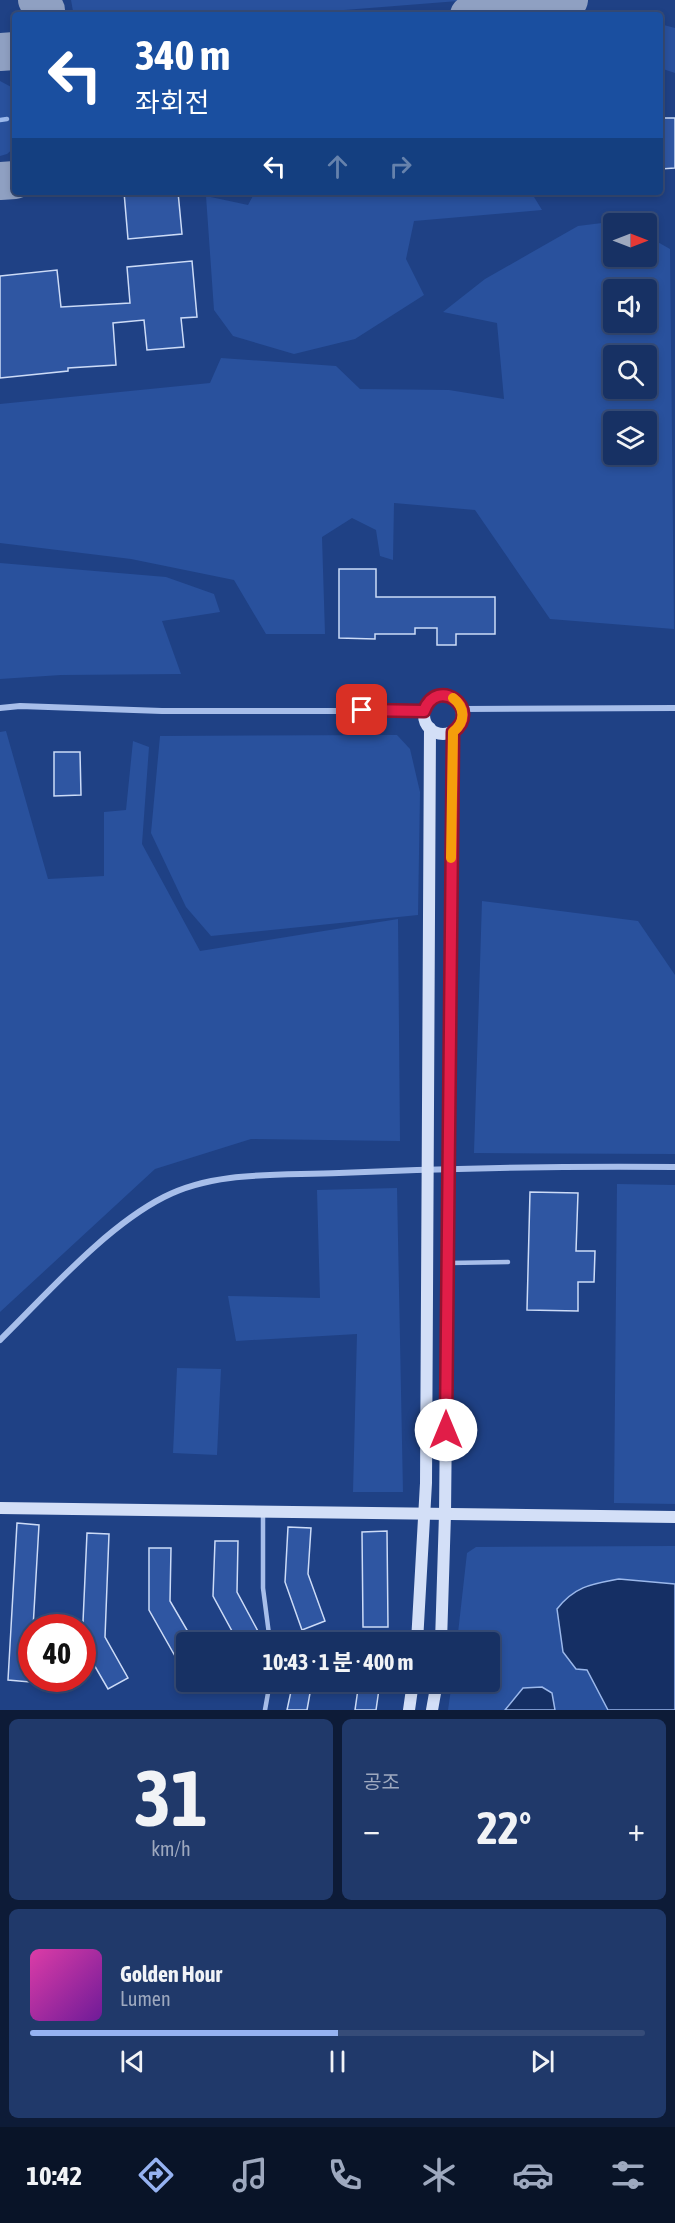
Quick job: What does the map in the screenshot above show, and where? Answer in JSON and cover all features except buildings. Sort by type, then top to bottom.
[{"type":"street","points":[[441,1632],[445,1514],[453,732],[461,722],[462,709],[454,698],[442,695],[430,700],[424,711],[426,723],[440,734],[453,732]]},
{"type":"street","points":[[0,708],[20,706],[162,711],[424,711]]},
{"type":"street","points":[[462,709],[675,708]]},
{"type":"street","points":[[418,1632],[425,1514],[430,728]]},
{"type":"street","points":[[0,1340],[107,1236],[140,1212],[190,1186],[243,1177],[447,1168],[675,1167]]},
{"type":"street","points":[[0,1508],[675,1518]]},
{"type":"street","points":[[409,1710],[412,1692]]},
{"type":"street","points":[[432,1710],[435,1692]]},
{"type":"lane","points":[[447,1263],[508,1262]]},
{"type":"lane","points":[[262,1511],[264,1588],[269,1632]]},
{"type":"lane","points":[[265,1710],[268,1692]]},
{"type":"shaded area","points":[[71,0],[471,0],[319,12],[73,11]]},
{"type":"shaded area","points":[[663,25],[675,28],[675,73],[663,69]]},
{"type":"shaded area","points":[[0,81],[12,87],[12,150],[0,156]]},
{"type":"shaded area","points":[[253,195],[456,195],[463,197],[465,195],[533,195],[542,210],[414,221],[406,259],[424,295],[355,339],[294,354],[233,336],[214,310],[206,196],[248,205]]},
{"type":"shaded area","points":[[603,223],[603,267],[657,267],[657,242],[670,249],[674,629],[550,619],[475,510],[394,503],[393,560],[380,556],[376,530],[352,518],[322,537],[325,634],[266,634],[234,580],[131,559],[0,543],[0,404],[210,383],[221,358],[336,366],[360,389],[449,390],[504,399],[497,323],[443,312],[485,279],[578,226]]},
{"type":"shaded area","points":[[0,563],[166,577],[214,594],[220,612],[162,621],[181,674],[61,675],[0,679]]},
{"type":"shaded area","points":[[6,731],[48,879],[104,876],[104,812],[126,810],[133,741],[149,747],[142,844],[200,951],[398,919],[400,1141],[251,1139],[155,1169],[0,1312],[0,732]]},
{"type":"shaded area","points":[[397,735],[410,749],[420,792],[418,915],[211,936],[186,907],[151,833],[160,736]]},
{"type":"shaded area","points":[[482,901],[638,921],[675,975],[675,1154],[474,1153]]},
{"type":"shaded area","points":[[617,1184],[675,1185],[675,1504],[614,1503]]},
{"type":"shaded area","points":[[397,1188],[403,1492],[353,1492],[357,1334],[236,1341],[228,1296],[320,1298],[317,1190]]},
{"type":"shaded area","points":[[177,1368],[221,1369],[217,1455],[173,1453]]},
{"type":"shaded area","points":[[675,1546],[675,1710],[448,1710],[451,1692],[500,1692],[500,1632],[458,1632],[467,1553],[476,1547]]},
{"type":"shaded area","points":[[619,1579],[675,1584],[675,1710],[608,1710],[587,1670],[576,1669],[563,1652],[557,1609],[570,1595],[585,1587]]},
{"type":"shaded area","points":[[542,1687],[552,1693],[555,1710],[505,1710],[523,1688]]},
{"type":"waterway","points":[[0,120],[7,119]]},
{"type":"taxiway","points":[[37,0],[46,12]]},
{"type":"taxiway","points":[[505,12],[541,9],[569,0]]},
{"type":"taxiway","points":[[0,52],[12,51]]},
{"type":"taxiway","points":[[0,181],[12,180]]},
{"type":"slow traffic","points":[[451,858],[453,732],[458,728],[463,716],[459,703],[453,698]]},
{"type":"route","points":[[362,710],[424,711],[430,700],[442,695],[454,698],[459,703],[463,716],[458,728],[453,732],[446,1430]]}]
